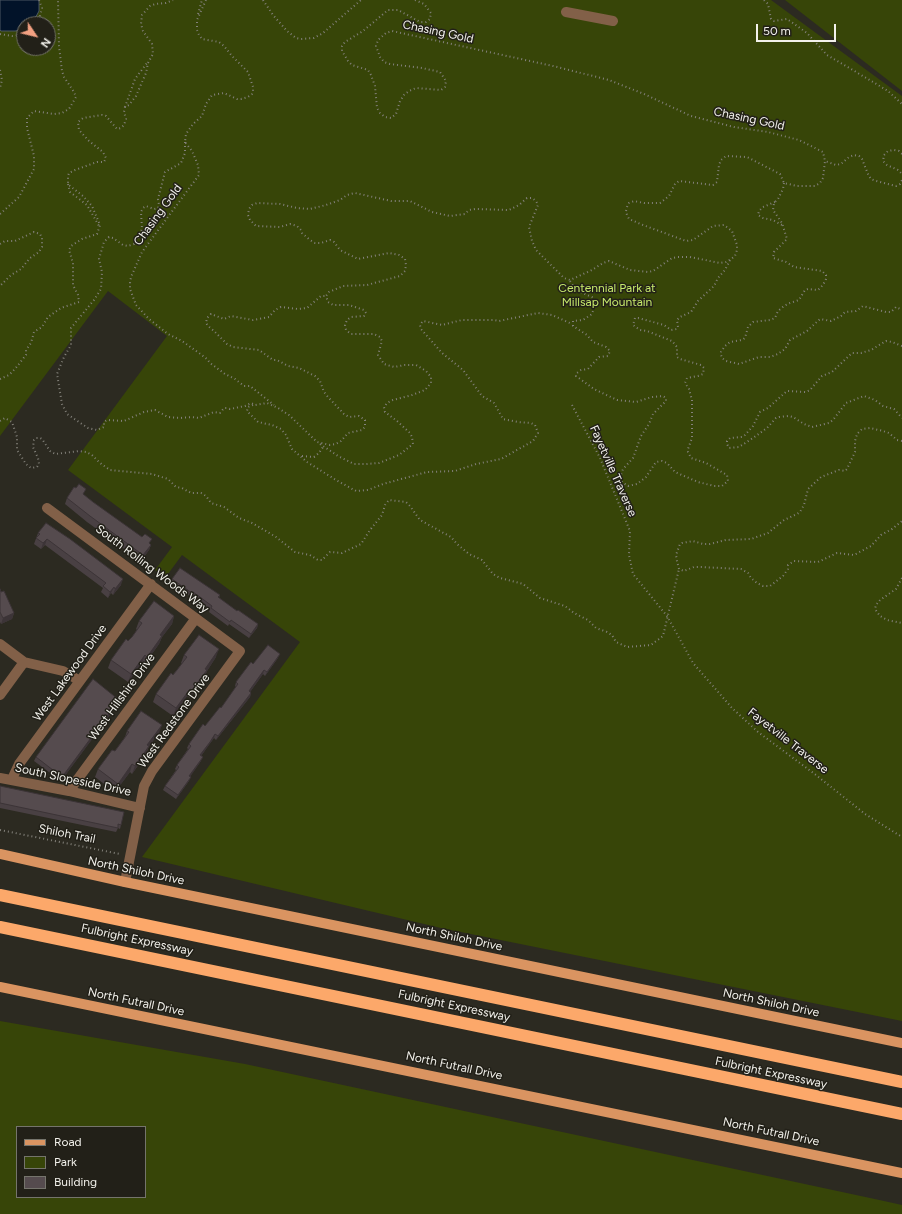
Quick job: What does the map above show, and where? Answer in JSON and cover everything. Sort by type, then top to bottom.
[{"type":"highway","points":[[0,892],[18,899]]},
{"type":"highway","name":"Fulbright Expressway","points":[[0,895],[902,1082]]},
{"type":"highway","name":"Fulbright Expressway","points":[[0,926],[902,1114]]},
{"type":"main road","name":"North Shiloh Drive","points":[[0,854],[125,882],[902,1043]]},
{"type":"main road","name":"North Futrall Drive","points":[[0,987],[902,1172]]},
{"type":"lane","points":[[566,12],[613,21]]},
{"type":"lane","name":"South Rolling Woods Way","points":[[48,508],[240,651]]},
{"type":"lane","name":"West Lakewood Drive","points":[[12,779],[19,764],[151,584]]},
{"type":"lane","name":"West Hillshire Drive","points":[[69,791],[196,618]]},
{"type":"lane","points":[[0,644],[24,662],[63,671],[80,681]]},
{"type":"lane","name":"West Redstone Drive","points":[[125,882],[144,786],[152,771],[240,651]]},
{"type":"lane","points":[[0,695],[24,662]]},
{"type":"lane","name":"South Slopeside Drive","points":[[0,778],[12,779],[69,791],[140,808]]},
{"type":"path","points":[[39,0],[42,8],[40,16]]},
{"type":"path","points":[[0,214],[19,197],[34,168],[34,156],[27,128],[29,116],[34,111],[54,114],[62,113],[69,109],[76,97],[64,77],[62,70],[58,46],[58,0]]},
{"type":"path","points":[[100,226],[87,206],[70,192],[68,183],[69,174],[97,162],[104,162],[106,158],[103,152],[89,142],[79,130],[78,125],[80,120],[83,118],[102,115],[106,116],[115,128],[122,128],[126,122],[124,112],[125,107],[136,77],[152,57],[153,50],[150,41],[143,31],[141,24],[142,15],[150,6],[173,0]]},
{"type":"path","points":[[202,0],[196,20],[199,35],[202,39],[222,44],[232,56],[246,68],[251,79],[252,94],[241,99],[237,99],[224,93],[212,95],[206,104],[202,116],[193,124],[186,134],[186,153],[181,163],[165,172],[158,199],[158,208],[154,209],[146,206],[143,208],[141,212],[141,232],[137,241],[128,246],[123,245],[109,237],[104,242],[99,259],[102,272],[101,289],[71,328],[71,345],[57,374],[62,404],[67,414],[88,428],[97,430],[104,426],[104,422],[107,420],[124,421],[144,412],[155,410],[168,417],[199,418],[214,412],[220,413],[227,408],[230,409],[245,406],[251,403],[255,405]]},
{"type":"path","points":[[196,25],[200,11],[206,0]]},
{"type":"path","points":[[263,0],[273,15],[287,30],[292,35],[301,39],[314,38],[323,33],[361,0]]},
{"type":"path","name":"Chasing Gold","points":[[415,0],[424,4],[430,13],[430,18],[426,22],[420,22],[398,10],[388,10],[363,31],[345,42],[342,46],[342,51],[352,65],[368,70],[372,74],[375,86],[377,108],[385,117],[391,118],[396,114],[400,101],[409,91],[416,88],[441,90],[445,87],[446,81],[440,72],[435,70],[384,62],[377,52],[376,46],[378,40],[386,32],[392,32],[553,66],[609,80],[644,94],[691,116],[799,140],[823,152],[825,162]]},
{"type":"path","points":[[764,0],[768,4],[771,19],[774,21],[786,19],[790,21],[807,33],[827,56],[868,78],[888,91],[902,104]]},
{"type":"path","points":[[0,34],[16,35]]},
{"type":"path","points":[[125,107],[129,105],[136,96],[146,73],[148,63]]},
{"type":"path","points":[[0,70],[2,80],[0,88]]},
{"type":"path","name":"Chasing Gold","points":[[185,142],[192,150],[198,166],[199,175],[142,252],[130,283],[134,301],[144,315],[168,334],[182,340],[210,363],[244,386],[250,386],[275,406]]},
{"type":"path","points":[[902,154],[899,151],[888,151],[884,155],[883,161],[902,174]]},
{"type":"path","points":[[784,183],[797,186],[815,186],[824,178],[825,162],[836,165],[841,164],[849,157],[854,155],[859,156],[871,179],[891,186],[900,184],[902,180]]},
{"type":"path","points":[[570,280],[609,261],[630,270],[648,272],[653,271],[672,258],[690,257],[720,263],[726,262],[735,256],[737,245],[732,232],[724,225],[713,226],[693,240],[686,240],[643,226],[626,215],[627,207],[634,201],[644,203],[660,203],[669,196],[675,184],[679,181],[713,185],[717,182],[721,160],[726,156],[747,157],[780,174],[784,183],[778,199],[775,202],[763,207],[759,211],[758,215],[763,218],[773,220],[783,226]]},
{"type":"path","points":[[0,379],[16,370],[26,355],[26,350],[31,343],[34,332],[42,326],[48,316],[61,308],[79,302],[78,295],[73,285],[73,263],[69,250],[82,239],[97,234],[100,226],[92,206],[68,183]]},
{"type":"path","points":[[320,444],[330,445],[339,443],[348,433],[362,430],[365,427],[365,420],[359,416],[350,417],[344,414],[324,392],[320,381],[315,376],[299,368],[288,366],[277,360],[273,360],[259,350],[227,344],[208,326],[206,321],[207,318],[211,314],[224,319],[231,316],[253,320],[269,317],[275,310],[281,308],[307,308],[321,296],[326,296],[328,292],[343,286],[367,285],[400,276],[405,270],[405,259],[399,255],[389,253],[358,260],[340,250],[334,242],[330,240],[315,243],[302,234],[297,226],[290,224],[280,227],[256,226],[250,220],[248,215],[249,209],[252,205],[262,202],[310,209],[326,205],[340,200],[346,195],[355,193],[391,201],[410,201],[432,212],[450,216],[465,214],[469,210],[475,209],[508,210],[527,198],[532,198],[538,205],[529,227],[532,241],[536,250],[564,278],[570,280],[576,290],[594,298],[595,305],[590,316],[583,320],[573,321],[572,324]]},
{"type":"path","points":[[775,202],[774,210],[783,226],[787,238],[774,252],[773,258],[786,262],[794,267],[815,269],[825,273],[826,279],[818,290],[805,290],[799,300],[784,306],[778,311],[774,318],[770,320],[753,322],[748,328],[745,338],[730,342],[725,346],[720,356],[724,360],[742,364],[758,357],[770,357],[778,354],[785,349],[790,340],[807,331],[820,319],[831,321],[845,312],[856,311],[863,306],[886,312],[891,312],[896,307],[902,310]]},
{"type":"path","points":[[0,244],[5,241],[15,241],[34,232],[40,234],[42,238],[42,247],[39,252],[30,258],[21,269],[11,275],[0,286]]},
{"type":"path","points":[[326,296],[328,302],[333,305],[349,305],[360,308],[366,312],[364,316],[352,317],[346,320],[346,330],[351,334],[374,334],[380,337],[382,341],[378,354],[384,364],[394,368],[405,365],[416,366],[426,371],[431,377],[431,383],[425,390],[393,400],[387,403],[384,407],[385,412],[410,433],[413,444],[399,455],[379,463],[354,464],[338,456],[317,442],[309,436],[289,415],[275,406],[267,403],[255,405],[248,407],[247,411],[258,422],[272,425],[281,429],[286,435],[292,448],[311,465],[356,491],[368,490],[383,484],[427,472],[456,471],[476,464],[501,460],[533,441],[538,433],[535,425],[531,423],[504,419],[494,403],[482,396],[462,370],[442,353],[421,329],[420,325],[423,321],[442,325],[462,320],[502,321],[538,313],[552,315],[572,324],[574,327],[587,335],[593,342],[606,347],[610,351],[608,356],[599,358],[588,369],[581,370],[577,373],[576,376],[578,378],[594,390],[616,400],[636,402],[652,397],[663,396],[666,398],[666,401],[653,414],[649,424],[641,436],[633,458],[623,469],[621,478],[624,484],[628,486],[639,482],[646,477],[656,462],[662,461],[667,463],[675,472],[701,483],[722,486],[728,481],[727,475],[706,463],[691,458],[688,452],[692,438],[692,400],[689,389],[685,383],[687,378],[703,374],[704,368],[701,365],[677,357],[677,347],[672,341],[647,331],[640,330],[633,325],[635,318],[638,318],[664,325],[671,330],[677,330],[678,320],[680,317],[691,312],[698,301],[714,286],[718,278],[725,270],[730,259]]},
{"type":"path","points":[[902,346],[886,341],[871,350],[861,353],[852,353],[832,372],[822,376],[810,390],[787,391],[768,408],[760,412],[753,426],[745,435],[742,437],[730,438],[727,441],[727,444],[729,448],[739,447],[767,428],[776,418],[779,417],[793,417],[812,427],[829,423],[846,403],[864,396],[875,400],[883,406],[894,409],[902,418]]},
{"type":"path","name":"Fayetville Traverse","points":[[572,405],[600,458],[630,531],[629,555],[633,574],[667,616],[693,663],[732,708],[758,732],[865,814],[902,837]]},
{"type":"path","points":[[0,421],[5,418],[12,422],[17,437],[17,450],[26,464],[31,468],[37,467],[39,464],[33,447],[34,440],[36,438],[42,439],[50,451],[55,454],[79,451],[86,452],[110,470],[152,474],[168,479],[176,486],[191,493],[201,493],[206,496],[211,503],[224,507],[239,518],[252,523],[276,537],[295,552],[310,555],[318,560],[322,560],[330,552],[342,552],[361,544],[382,515],[385,505],[389,500],[406,502],[420,520],[451,537],[469,554],[482,560],[494,574],[500,578],[523,584],[540,598],[566,606],[574,613],[588,620],[596,628],[612,635],[616,642],[623,646],[633,647],[647,646],[661,638],[665,630],[679,569],[676,555],[682,542],[693,541],[703,544],[710,544],[726,540],[751,539],[768,533],[784,520],[800,512],[804,505],[808,489],[821,477],[839,470],[847,470],[855,452],[855,441],[857,434],[862,429],[870,428],[883,431],[889,433],[897,440],[902,441]]},
{"type":"path","points":[[301,455],[314,457],[323,446]]},
{"type":"path","points":[[679,569],[684,571],[694,567],[741,569],[748,573],[757,583],[763,586],[770,586],[783,576],[788,569],[788,565],[794,561],[818,562],[837,552],[854,555],[871,546],[881,535],[892,529],[902,520]]},
{"type":"path","points":[[902,578],[896,589],[880,600],[876,605],[876,609],[880,616],[887,620],[902,623]]},
{"type":"path","name":"Shiloh Trail","points":[[0,830],[131,856]]},
{"type":"green space","name":"Centennial Park at Millsap Mountain","points":[[0,0],[771,0],[902,96],[902,1021],[441,928],[142,857],[300,642],[182,555],[165,578],[155,570],[172,547],[68,470],[167,336],[108,291],[0,436]]},
{"type":"green space","points":[[785,0],[902,0],[902,91]]},
{"type":"green space","points":[[0,1021],[245,1064],[902,1205],[902,1214],[0,1214]]},
{"type":"water","points":[[0,0],[39,0],[39,11],[36,16],[16,16],[16,31],[0,30]]},
{"type":"building","points":[[79,484],[86,489],[83,494],[93,502],[142,537],[145,534],[152,539],[149,543],[151,545],[143,555],[67,498],[74,487],[76,488]]},
{"type":"building","points":[[46,523],[123,579],[115,589],[114,587],[110,592],[103,586],[106,583],[47,539],[43,543],[36,538]]},
{"type":"building","points":[[180,568],[220,595],[218,597],[237,611],[238,610],[258,624],[251,634],[231,620],[230,622],[211,608],[212,606],[200,597],[172,579]]},
{"type":"building","points":[[0,589],[1,592],[4,591],[14,613],[3,618],[0,612]]},
{"type":"building","points":[[154,601],[174,616],[160,635],[162,636],[147,657],[145,655],[131,674],[111,660],[126,639],[128,641],[132,637],[142,623],[139,621]]},
{"type":"building","points":[[199,635],[219,649],[205,669],[207,670],[176,708],[156,694],[171,673],[173,675],[187,657],[184,655]]},
{"type":"building","points":[[268,645],[280,654],[267,672],[264,670],[249,691],[251,693],[218,736],[215,734],[200,755],[203,757],[189,776],[191,777],[178,795],[165,786],[179,767],[177,765],[191,746],[189,744],[203,724],[205,726],[220,707],[221,708],[238,684],[236,682],[251,662],[253,664]]},
{"type":"building","points":[[93,679],[119,700],[62,777],[36,757]]},
{"type":"building","points":[[141,711],[162,725],[147,745],[149,746],[135,766],[132,764],[118,784],[98,769],[112,750],[115,751],[129,732],[127,731]]},
{"type":"building","points":[[0,786],[124,812],[121,825],[118,824],[118,828],[0,803]]}]
